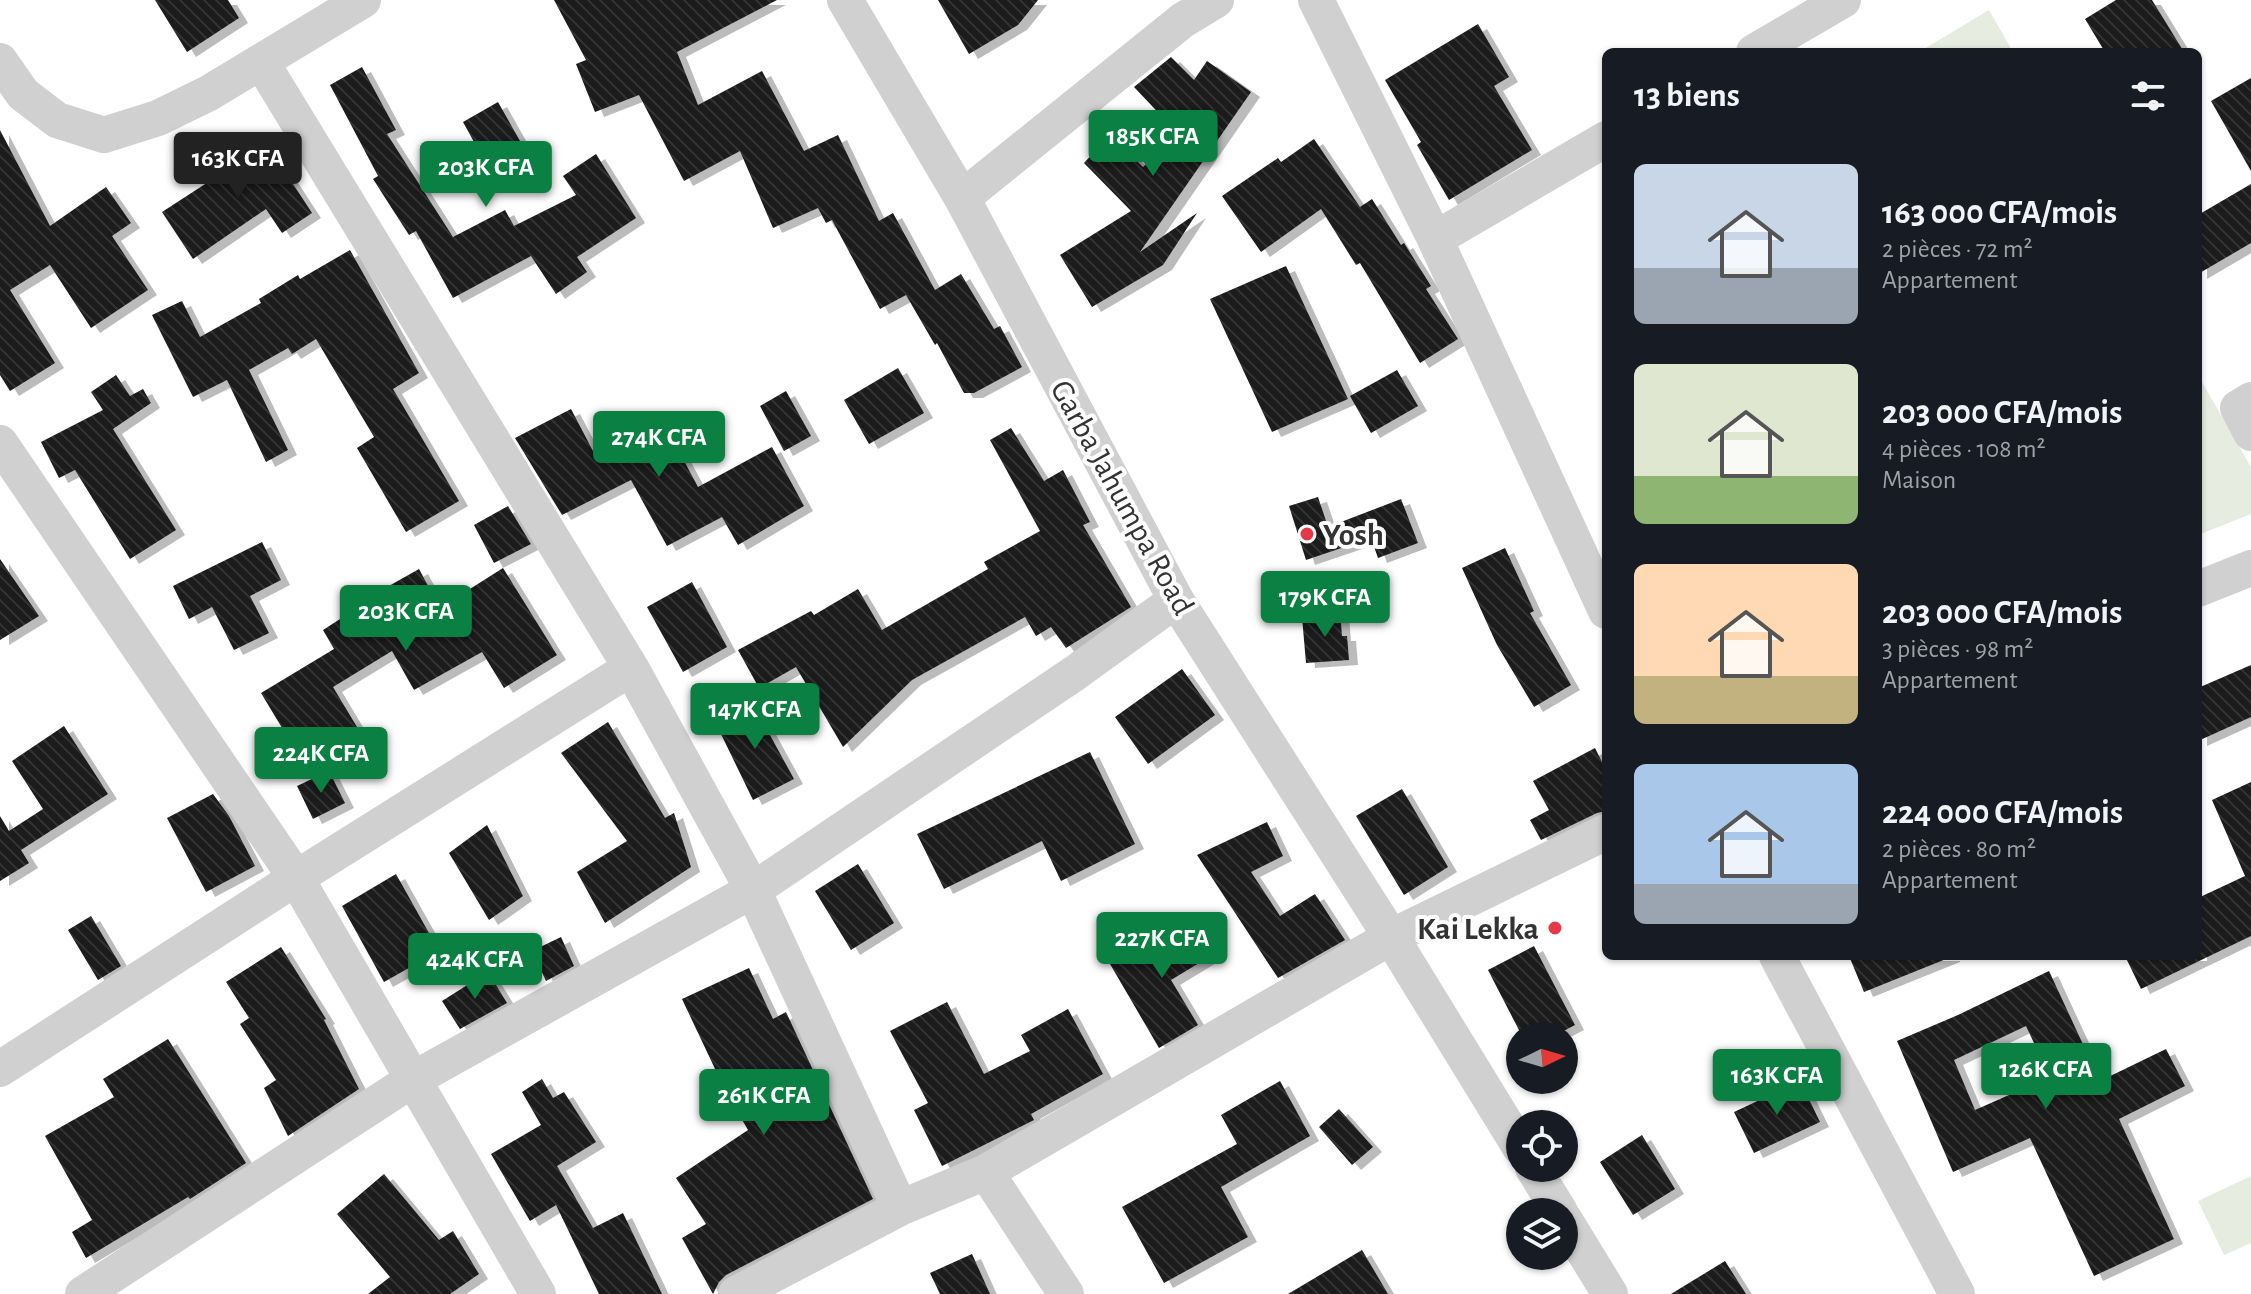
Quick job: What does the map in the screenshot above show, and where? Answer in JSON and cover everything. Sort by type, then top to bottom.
[{"type":"street","points":[[0,61],[12,102],[104,135],[158,118],[262,63],[363,0]]},
{"type":"street","name":"Garba Jahumpa Road","points":[[845,0],[962,198],[1176,600],[1391,937],[1506,1124]]},
{"type":"street","points":[[962,198],[1183,20],[1216,0]]},
{"type":"street","points":[[1316,0],[1435,239],[1602,602]]},
{"type":"street","points":[[1761,48],[1843,0]]},
{"type":"street","points":[[262,63],[631,668],[753,890],[900,1208]]},
{"type":"street","points":[[1435,239],[1602,141]]},
{"type":"street","points":[[2251,400],[2238,408],[2251,433]]},
{"type":"street","points":[[0,443],[296,878],[538,1294]]},
{"type":"street","points":[[2202,587],[2251,568]]},
{"type":"street","points":[[83,1294],[412,1080],[753,890],[1075,673],[1176,600]]},
{"type":"street","points":[[0,1069],[296,878],[631,668]]},
{"type":"street","points":[[736,1294],[900,1208],[986,1172],[1391,937],[1602,834]]},
{"type":"street","points":[[1779,960],[1957,1294]]},
{"type":"street","points":[[986,1172],[1066,1294]]},
{"type":"street","points":[[1578,1242],[1610,1294]]},
{"type":"shaded area","points":[[1989,10],[2011,48],[1926,48]]},
{"type":"shaded area","points":[[2202,382],[2251,467],[2251,514],[2202,533]]},
{"type":"shaded area","points":[[2251,1176],[2251,1243],[2224,1255],[2198,1201]]},
{"type":"building","points":[[155,0],[228,0],[239,18],[187,52]]},
{"type":"building","points":[[554,0],[777,0],[677,52],[698,105],[762,71],[804,151],[838,135],[879,221],[893,213],[935,290],[961,274],[994,329],[1000,326],[1022,367],[974,393],[964,393],[906,295],[880,309],[832,220],[826,223],[818,208],[773,228],[740,151],[684,181],[639,95],[595,112],[576,64],[586,60]]},
{"type":"building","points":[[938,0],[1038,0],[1018,25],[969,54]]},
{"type":"building","points":[[2116,0],[2152,0],[2182,48],[2103,48],[2085,19]]},
{"type":"building","points":[[1478,24],[1509,77],[1494,86],[1532,150],[1449,200],[1417,145],[1421,142],[1385,80]]},
{"type":"building","points":[[1171,57],[1194,80],[1207,61],[1251,92],[1140,252],[1197,213],[1163,265],[1092,307],[1060,255],[1131,211],[1084,163],[1110,135],[1143,167],[1181,133],[1134,87]]},
{"type":"building","points":[[362,67],[396,130],[387,134],[453,237],[505,210],[514,226],[576,195],[563,176],[596,154],[636,218],[577,257],[587,272],[556,294],[531,256],[453,298],[416,231],[409,235],[373,179],[378,176],[330,85]]},
{"type":"building","points":[[2251,78],[2251,171],[2211,101]]},
{"type":"building","points":[[498,102],[520,141],[485,162],[463,122]]},
{"type":"building","points":[[0,130],[50,226],[106,187],[131,223],[112,236],[148,290],[91,328],[50,265],[10,290],[55,363],[10,391],[0,375]]},
{"type":"building","points":[[261,135],[312,213],[282,233],[266,209],[193,259],[162,212],[236,164],[230,156]]},
{"type":"building","points":[[1314,139],[1360,207],[1372,199],[1401,245],[1404,243],[1431,286],[1426,289],[1458,339],[1420,363],[1360,263],[1356,265],[1321,209],[1261,252],[1222,196],[1278,158],[1281,162]]},
{"type":"building","points":[[2251,184],[2251,243],[2202,272],[2202,213]]},
{"type":"building","points":[[350,250],[419,373],[393,389],[459,501],[406,532],[357,448],[374,437],[316,339],[292,354],[288,348],[249,370],[288,450],[266,462],[227,380],[193,397],[152,315],[182,301],[200,337],[261,303],[259,299],[298,275],[300,279]]},
{"type":"building","points":[[1286,266],[1348,399],[1272,432],[1210,299]]},
{"type":"building","points":[[898,368],[924,413],[869,444],[844,400]]},
{"type":"building","points":[[1397,370],[1418,406],[1371,433],[1350,396]]},
{"type":"building","points":[[116,375],[130,396],[143,389],[151,403],[113,429],[176,530],[130,559],[75,470],[59,478],[41,442],[103,410],[91,392]]},
{"type":"building","points":[[786,391],[811,436],[784,451],[760,406]]},
{"type":"building","points":[[571,409],[593,451],[659,414],[698,487],[772,447],[804,506],[738,545],[722,517],[667,546],[631,480],[562,515],[515,438]]},
{"type":"building","points":[[1011,428],[1044,481],[1063,470],[1090,522],[1083,525],[1131,607],[1066,648],[1051,627],[1036,636],[1025,617],[912,680],[843,747],[796,667],[759,688],[738,650],[811,611],[814,615],[858,589],[882,630],[988,569],[984,562],[1040,531],[990,440]]},
{"type":"building","points":[[1318,497],[1328,527],[1401,499],[1418,543],[1378,558],[1371,538],[1306,560],[1289,506]]},
{"type":"building","points":[[508,506],[531,544],[494,563],[474,525]]},
{"type":"building","points":[[262,542],[281,580],[250,596],[269,633],[234,650],[212,607],[189,619],[173,586]]},
{"type":"building","points":[[1505,548],[1534,611],[1530,613],[1571,685],[1534,707],[1497,645],[1462,568]]},
{"type":"building","points":[[0,559],[39,616],[0,640]]},
{"type":"building","points":[[503,568],[557,655],[504,688],[482,652],[414,690],[392,651],[333,687],[363,737],[308,771],[261,693],[334,649],[323,630],[365,603],[364,600],[419,569],[440,608]]},
{"type":"building","points":[[692,582],[727,647],[683,672],[647,607]]},
{"type":"building","points":[[1340,612],[1342,636],[1347,636],[1349,660],[1306,663],[1302,617]]},
{"type":"building","points":[[2251,665],[2251,717],[2202,739],[2202,686]]},
{"type":"building","points":[[1182,669],[1215,715],[1148,764],[1115,717]]},
{"type":"building","points":[[747,693],[794,779],[753,800],[721,734]]},
{"type":"building","points":[[608,722],[665,818],[674,813],[691,867],[605,923],[577,872],[627,841],[561,753]]},
{"type":"building","points":[[64,726],[108,794],[21,850],[29,863],[0,881],[0,816],[9,831],[43,809],[12,761]]},
{"type":"building","points":[[1595,748],[1602,762],[1602,812],[1541,840],[1530,820],[1549,810],[1533,781]]},
{"type":"building","points":[[1090,752],[1135,844],[1061,881],[1042,841],[944,889],[917,834]]},
{"type":"building","points":[[329,771],[345,803],[313,819],[297,786]]},
{"type":"building","points":[[2251,782],[2251,936],[2202,960],[2202,896],[2245,876],[2212,800]]},
{"type":"building","points":[[1402,789],[1448,867],[1404,895],[1356,816]]},
{"type":"building","points":[[213,794],[229,816],[255,866],[206,892],[167,818]]},
{"type":"building","points":[[1267,822],[1283,856],[1251,872],[1280,916],[1315,894],[1345,940],[1278,978],[1197,855]]},
{"type":"building","points":[[487,825],[523,896],[489,920],[449,853]]},
{"type":"building","points":[[858,864],[894,923],[851,950],[815,891]]},
{"type":"building","points":[[396,874],[439,951],[384,982],[342,906]]},
{"type":"building","points":[[91,916],[121,966],[98,980],[68,930]]},
{"type":"building","points":[[1186,918],[1209,957],[1171,980],[1198,1025],[1159,1048],[1110,964]]},
{"type":"building","points":[[561,937],[574,966],[546,981],[532,951]]},
{"type":"building","points":[[1534,946],[1573,1022],[1515,1022],[1488,970]]},
{"type":"building","points":[[281,947],[326,1019],[359,1089],[288,1136],[264,1088],[276,1080],[240,1024],[249,1018],[226,982]]},
{"type":"building","points":[[1851,960],[1944,960],[1864,992]]},
{"type":"building","points":[[2127,960],[2201,960],[2141,989]]},
{"type":"building","points":[[749,968],[773,1019],[786,1012],[873,1199],[726,1275],[713,1294],[682,1238],[706,1224],[676,1178],[748,1130],[725,1090],[682,999]]},
{"type":"building","points":[[2049,971],[2100,1081],[2166,1049],[2185,1086],[2119,1119],[2174,1239],[2094,1276],[2030,1138],[1953,1172],[1897,1041]],"holes":[[[2026,1026],[2050,1077],[1975,1110],[1954,1060]]]},
{"type":"building","points":[[488,972],[507,1003],[460,1029],[442,1001]]},
{"type":"building","points":[[947,1002],[984,1074],[1030,1051],[1021,1035],[1068,1009],[1103,1074],[1031,1114],[1034,1120],[942,1166],[914,1110],[928,1103],[890,1031]]},
{"type":"building","points":[[168,1039],[246,1163],[86,1258],[72,1232],[92,1220],[45,1136],[114,1097],[103,1079]]},
{"type":"building","points":[[542,1079],[553,1098],[564,1092],[596,1142],[557,1166],[593,1228],[623,1213],[662,1294],[599,1294],[556,1205],[530,1221],[491,1154],[541,1125],[522,1092]]},
{"type":"building","points":[[1280,1081],[1310,1136],[1221,1187],[1248,1237],[1164,1283],[1122,1207],[1237,1144],[1221,1115]]},
{"type":"building","points":[[1800,1081],[1820,1122],[1754,1153],[1734,1112]]},
{"type":"building","points":[[1339,1109],[1373,1147],[1352,1165],[1319,1127]]},
{"type":"building","points":[[1642,1135],[1675,1189],[1633,1215],[1600,1162]]},
{"type":"building","points":[[384,1174],[439,1240],[453,1231],[479,1274],[450,1294],[368,1294],[390,1277],[337,1214]]},
{"type":"building","points":[[1362,1250],[1388,1294],[1288,1294]]},
{"type":"building","points":[[972,1254],[990,1294],[940,1294],[930,1273]]},
{"type":"building","points":[[1725,1261],[1746,1294],[1671,1294]]},
{"type":"place","name":"Yosh","points":[[1307,534]]},
{"type":"place","name":"Kai Lekka","points":[[1555,928]]}]
